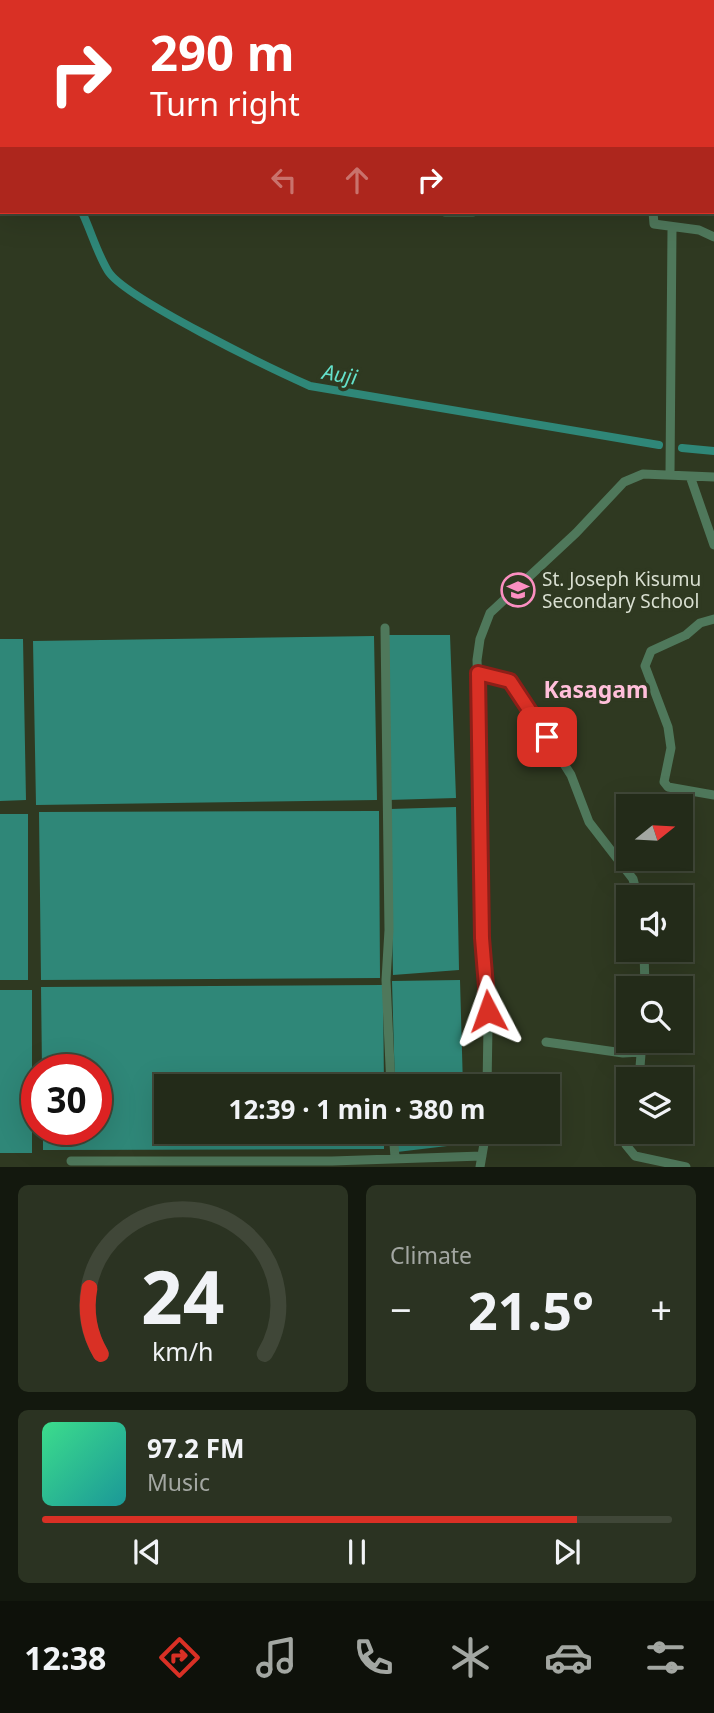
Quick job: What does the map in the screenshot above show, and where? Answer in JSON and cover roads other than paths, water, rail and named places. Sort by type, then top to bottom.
[{"type":"street","points":[[653,214],[654,224],[699,230],[714,237]]},
{"type":"street","points":[[670,474],[672,228]]},
{"type":"street","points":[[487,1074],[488,1026],[482,938],[478,673],[480,639],[490,613],[576,533],[624,482],[637,475],[714,477]]},
{"type":"street","points":[[690,476],[714,545]]},
{"type":"street","points":[[714,619],[700,622],[685,635],[651,651],[645,666],[668,727],[671,748],[664,782],[668,787],[714,795]]},
{"type":"street","points":[[385,628],[389,930],[386,980],[390,1074]]},
{"type":"street","points":[[478,673],[503,677],[515,687],[571,775],[589,822],[634,885]]},
{"type":"street","points":[[546,1042],[616,1052]]},
{"type":"street","points":[[393,1144],[394,1157]]},
{"type":"street","points":[[480,1167],[484,1144]]},
{"type":"street","points":[[626,1144],[635,1156],[686,1167]]},
{"type":"street","points":[[71,1161],[332,1161],[482,1156]]},
{"type":"water","points":[[387,635],[450,635],[456,798],[388,800]]},
{"type":"water","points":[[374,636],[377,800],[36,805],[33,641]]},
{"type":"water","points":[[0,639],[23,639],[26,800],[0,801]]},
{"type":"water","points":[[456,807],[459,970],[393,975],[390,809]]},
{"type":"water","points":[[379,811],[380,978],[41,980],[39,812]]},
{"type":"water","points":[[0,814],[28,814],[28,980],[0,980]]},
{"type":"water","points":[[460,980],[463,1074],[395,1074],[392,981]]},
{"type":"water","points":[[383,985],[384,1074],[154,1074],[154,1144],[384,1144],[384,1149],[43,1150],[43,1145],[112,1145],[112,1054],[42,1054],[41,987]]},
{"type":"water","points":[[0,990],[32,990],[32,1054],[21,1054],[21,1145],[32,1145],[32,1153],[0,1153]]},
{"type":"water","points":[[397,1144],[464,1144],[397,1152]]},
{"type":"waterway","name":"Auji","points":[[83,214],[104,264],[120,283],[202,333],[310,386],[659,445]]},
{"type":"waterway","name":"Auji","points":[[682,448],[714,451]]},
{"type":"place","name":"St. Joseph Kisumu Secondary School","points":[[518,590]]},
{"type":"district","name":"Kasagam","points":[[596,689]]}]
